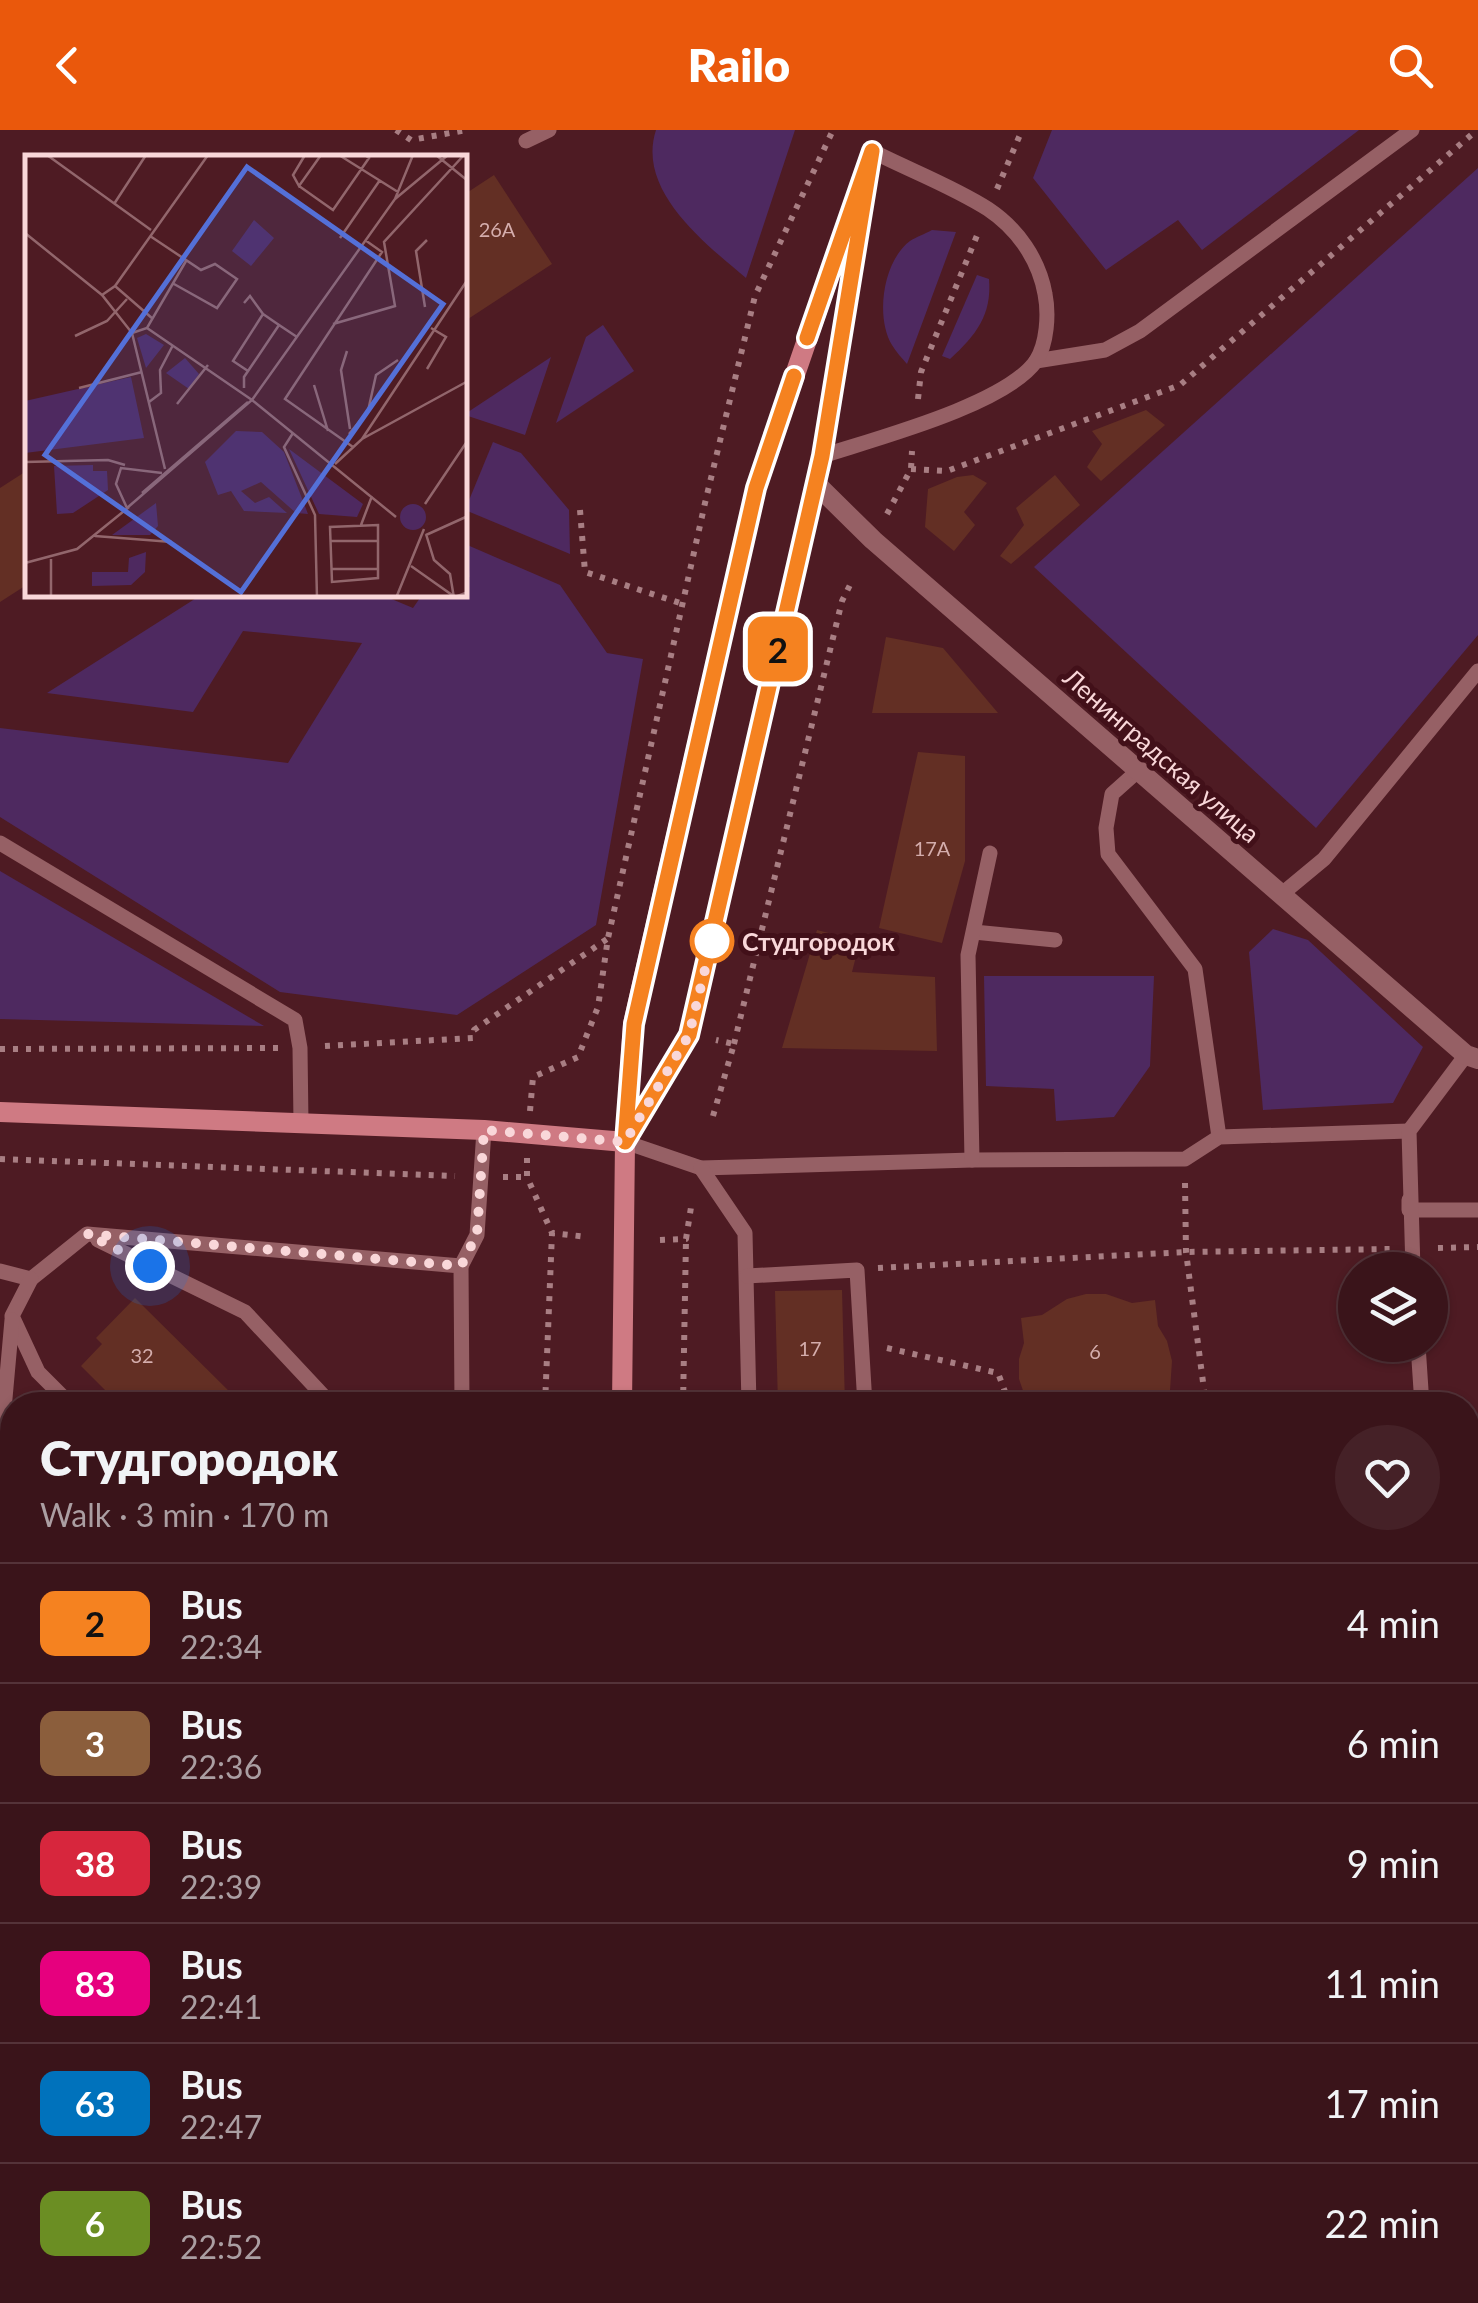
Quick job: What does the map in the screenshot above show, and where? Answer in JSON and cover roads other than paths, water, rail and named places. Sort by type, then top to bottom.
[{"type":"main road","points":[[625,1142],[689,1035],[822,456],[876,130]]},
{"type":"main road","points":[[622,1392],[625,1142],[634,1024],[756,488],[872,151]]},
{"type":"main road","points":[[0,1112],[484,1130],[625,1142]]},
{"type":"street","name":"Ленинградская улица","points":[[816,484],[873,540],[1472,1057]]},
{"type":"lane","points":[[526,141],[549,130]]},
{"type":"lane","points":[[822,456],[987,397],[1036,361],[1104,350],[1140,331],[1412,130]]},
{"type":"lane","points":[[872,151],[988,209],[1016,234],[1040,268],[1048,307],[1036,361]]},
{"type":"lane","points":[[1283,893],[1324,858],[1478,671]]},
{"type":"lane","points":[[1140,769],[1112,794],[1106,828],[1108,854],[1194,968],[1218,1136]]},
{"type":"lane","points":[[0,843],[295,1020],[300,1048],[300,1123]]},
{"type":"lane","points":[[972,1160],[968,955],[990,853]]},
{"type":"lane","points":[[974,932],[1054,940]]},
{"type":"lane","points":[[1411,1252],[1409,1131],[1472,1057]]},
{"type":"lane","points":[[462,1392],[461,1266],[477,1234],[484,1130]]},
{"type":"lane","points":[[625,1142],[700,1168],[1185,1159],[1218,1136],[1409,1131]]},
{"type":"lane","points":[[700,1168],[745,1232],[750,1392]]},
{"type":"lane","points":[[1410,1210],[1478,1210]]},
{"type":"lane","points":[[5,1392],[12,1316],[31,1279],[87,1234],[461,1266]]},
{"type":"lane","points":[[87,1234],[245,1312],[320,1392]]},
{"type":"lane","points":[[748,1276],[857,1270],[865,1392]]},
{"type":"lane","points":[[0,1271],[31,1279]]},
{"type":"lane","points":[[12,1316],[38,1372],[58,1392]]},
{"type":"lane","points":[[1419,1362],[1421,1392]]},
{"type":"place","name":"Студгородок","points":[[712,941]]}]
